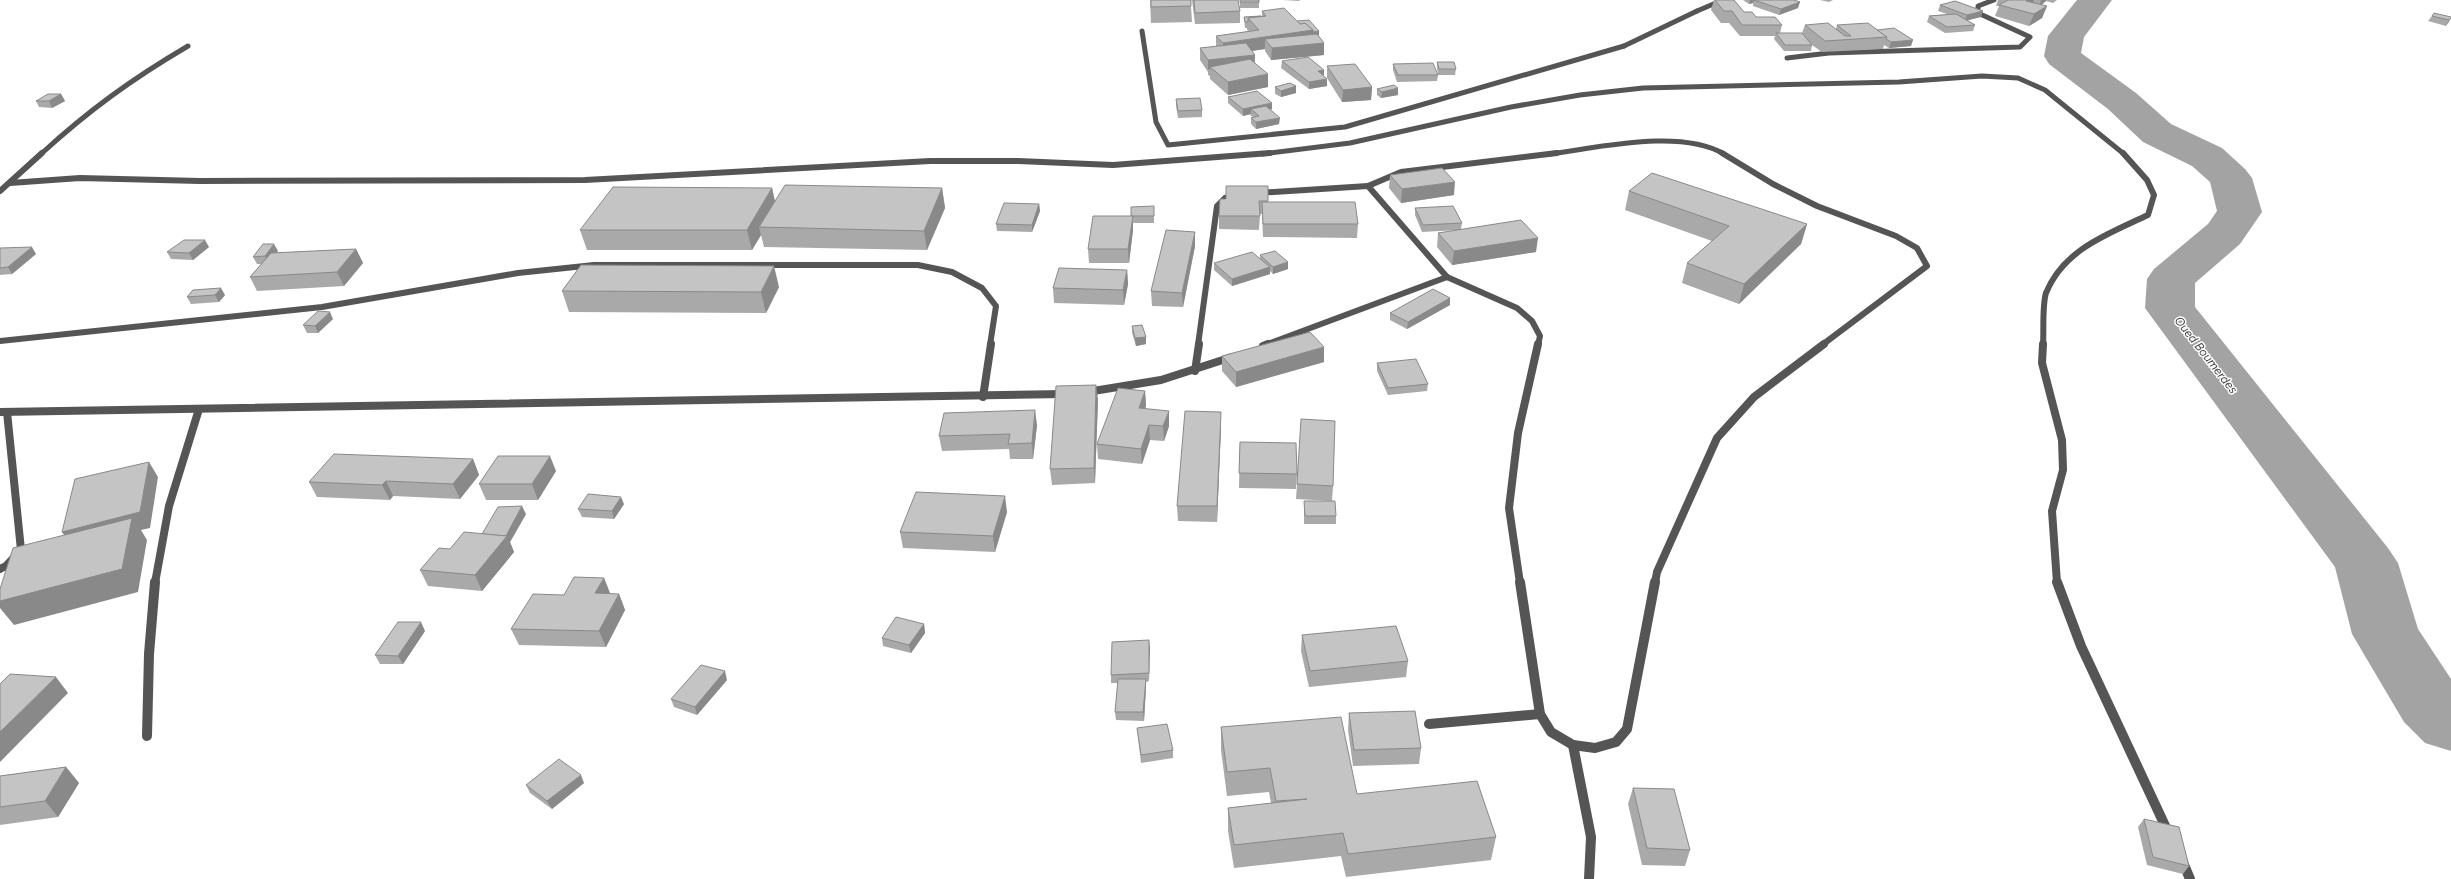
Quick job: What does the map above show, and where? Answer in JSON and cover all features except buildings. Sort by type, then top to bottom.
[{"type":"street","points":[[1142,31],[1156,122],[1168,145],[1345,127],[1624,46],[1723,0]]},
{"type":"street","points":[[1787,58],[1829,53],[2020,47],[2030,37],[1978,13],[1978,6],[1994,0]]},
{"type":"street","points":[[0,191],[82,117],[136,76],[188,46]]},
{"type":"street","points":[[10,182],[80,178],[208,181],[585,180],[930,161],[1010,161],[1112,165],[1254,155],[1350,143],[1511,107],[1580,95],[1643,88],[1899,82],[1982,76],[2018,78],[2029,81],[2045,90],[2119,148],[2147,180],[2154,195],[2148,215],[2089,243],[2065,262],[2046,294],[2042,363],[2062,440],[2063,470],[2052,512],[2054,578],[2081,646],[2170,837]]},
{"type":"street","points":[[1248,194],[1368,186],[1383,178],[1400,172],[1656,141],[1684,141],[1712,147],[1773,184],[1817,206],[1896,236],[1917,248],[1927,266],[1754,396],[1716,438],[1657,572],[1627,729],[1616,742],[1595,748],[1574,745],[1550,732],[1540,714],[1509,508],[1518,433],[1540,336],[1532,321],[1517,308],[1447,277],[1368,186]]},
{"type":"street","points":[[1195,371],[1217,206],[1219,200],[1226,196],[1240,194]]},
{"type":"street","points":[[0,341],[322,307],[518,273],[594,266],[918,265],[952,272],[982,288],[996,306],[983,397]]},
{"type":"street","points":[[1254,349],[1447,277]]},
{"type":"street","points":[[0,569],[6,566],[21,550],[4,412],[983,397],[1077,393],[1127,389],[1195,371],[1239,355]]},
{"type":"street","points":[[147,736],[147,672],[153,590],[166,519],[199,409]]},
{"type":"street","points":[[1429,724],[1540,714]]},
{"type":"street","points":[[1574,745],[1591,837],[1589,879]]},
{"type":"street","points":[[2177,851],[2190,879]]},
{"type":"waterway","name":"Oued Boumerdes","points":[[2095,0],[2066,36],[2062,56],[2122,101],[2157,133],[2207,157],[2230,178],[2240,212],[2224,234],[2171,279],[2170,308],[2366,563],[2386,634],[2429,703],[2451,723]]}]
